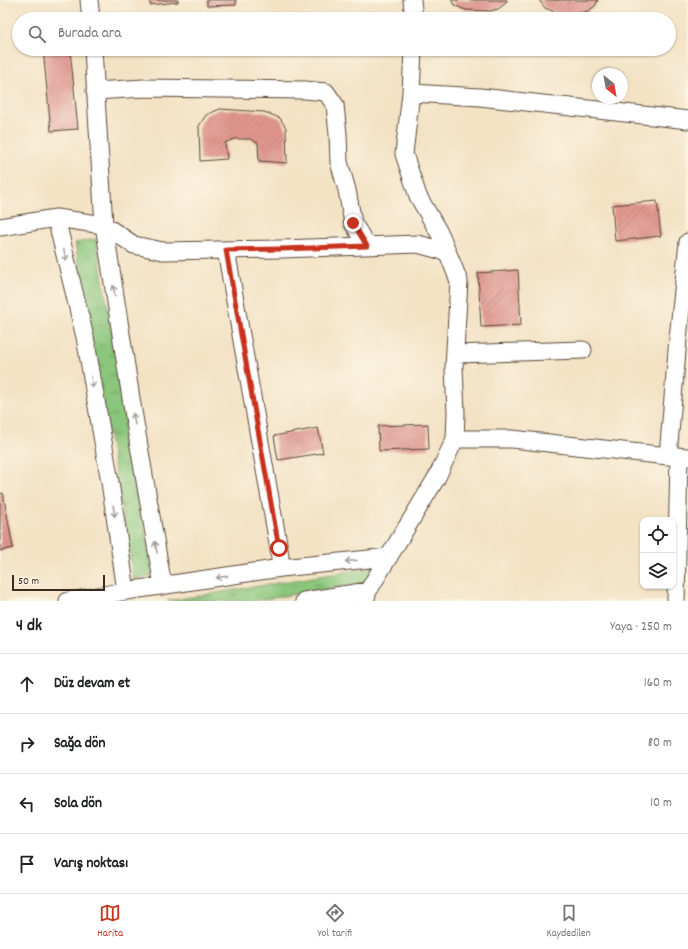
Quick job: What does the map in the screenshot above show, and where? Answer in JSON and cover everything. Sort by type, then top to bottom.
[{"type":"street","points":[[89,0],[90,12]]},
{"type":"street","points":[[412,0],[413,12]]},
{"type":"street","points":[[93,56],[104,225],[162,586]]},
{"type":"street","points":[[304,601],[367,596],[436,477],[455,439],[456,413],[454,367],[459,281],[441,236],[418,196],[404,154],[412,93],[413,56]]},
{"type":"street","points":[[95,91],[144,88],[305,90],[326,92],[335,105],[340,162],[353,223],[367,246]]},
{"type":"street","points":[[412,93],[480,97],[688,120]]},
{"type":"street","points":[[0,227],[56,218],[104,225],[134,245],[163,251],[282,249],[418,244],[447,252]]},
{"type":"street","points":[[56,218],[85,337],[110,482],[126,591]]},
{"type":"street","points":[[676,601],[678,339],[686,282],[688,242]]},
{"type":"street","points":[[226,250],[279,548],[281,568]]},
{"type":"street","points":[[455,354],[583,350]]},
{"type":"street","points":[[455,439],[512,439],[678,456]]},
{"type":"street","points":[[68,601],[281,568],[389,556]]},
{"type":"green space","points":[[96,239],[153,575],[134,580],[75,243]]},
{"type":"green space","points":[[375,567],[368,582],[253,601],[167,601]]},
{"type":"building","points":[[150,0],[178,0],[178,2],[150,5]]},
{"type":"building","points":[[207,0],[236,0],[236,5],[207,6]]},
{"type":"building","points":[[451,0],[507,0],[506,3],[498,9],[490,11],[466,10],[456,6]]},
{"type":"building","points":[[539,0],[598,0],[595,6],[584,12],[555,12],[545,8]]},
{"type":"building","points":[[44,56],[71,56],[78,129],[51,131]]},
{"type":"building","points":[[220,109],[264,112],[280,118],[286,128],[287,163],[259,161],[258,143],[251,139],[234,139],[225,143],[227,159],[200,161],[199,126],[206,115]]},
{"type":"building","points":[[657,201],[661,236],[615,241],[612,205]]},
{"type":"building","points":[[518,270],[521,325],[481,327],[478,273]]},
{"type":"building","points":[[428,424],[429,449],[379,451],[378,426]]},
{"type":"building","points":[[318,428],[323,453],[278,460],[274,436]]},
{"type":"building","points":[[3,493],[13,548],[0,551],[0,494]]},
{"type":"route","points":[[279,548],[226,250],[367,246],[353,223]]}]
